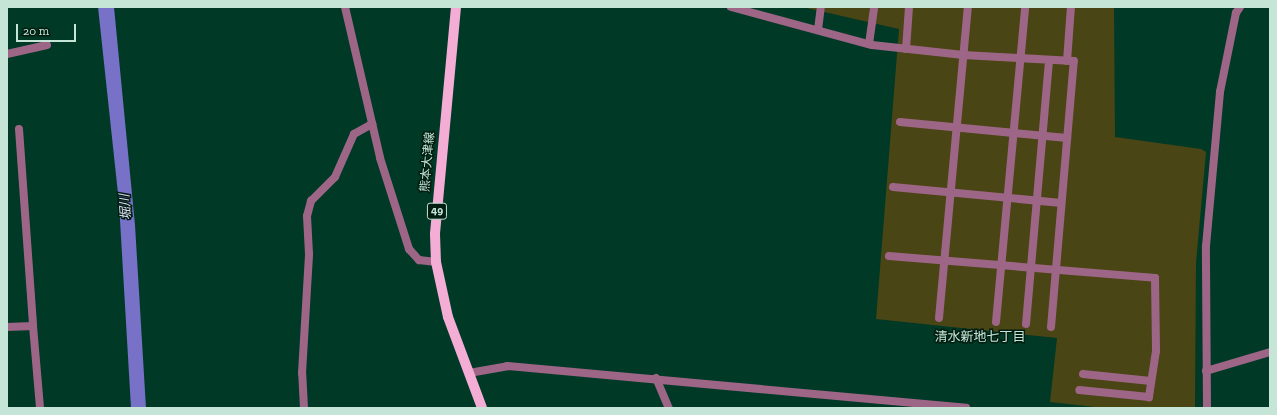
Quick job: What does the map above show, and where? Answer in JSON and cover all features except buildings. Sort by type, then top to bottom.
[{"type":"main road","name":"熊本大津線","points":[[456,7],[435,234],[436,262],[448,317],[482,408]]},
{"type":"street","points":[[345,7],[372,124],[408,249],[419,260],[436,262]]},
{"type":"street","points":[[731,7],[745,9],[869,44],[963,55],[1070,61]]},
{"type":"street","points":[[818,30],[821,7]]},
{"type":"street","points":[[869,44],[874,7]]},
{"type":"street","points":[[906,49],[909,7]]},
{"type":"street","points":[[939,318],[968,7]]},
{"type":"street","points":[[996,322],[1025,7]]},
{"type":"street","points":[[1051,327],[1067,138],[1071,7]]},
{"type":"street","points":[[1207,408],[1206,246],[1220,92],[1240,7]]},
{"type":"street","points":[[7,54],[48,45]]},
{"type":"street","points":[[1026,324],[1049,60]]},
{"type":"street","points":[[900,122],[1067,138]]},
{"type":"street","points":[[304,408],[302,366],[309,254],[307,216],[311,201],[336,177],[354,134],[372,124]]},
{"type":"street","points":[[19,129],[40,408]]},
{"type":"street","points":[[893,187],[1061,203]]},
{"type":"street","points":[[889,256],[1155,278],[1156,351],[1149,397],[1080,390]]},
{"type":"street","points":[[7,328],[33,326]]},
{"type":"street","points":[[1206,371],[1270,352]]},
{"type":"street","points":[[469,373],[507,366],[656,378],[965,408]]},
{"type":"street","points":[[1083,374],[1151,381]]},
{"type":"street","points":[[656,378],[669,408]]},
{"type":"shaded area","points":[[802,7],[1114,7],[1115,137],[1201,149],[1206,152],[1196,263],[1195,408],[1104,408],[1050,402],[1057,338],[876,319],[899,29]]},
{"type":"water","name":"堀川","points":[[98,7],[114,7],[135,225],[146,408],[131,408],[119,203]]},
{"type":"district","name":"清水新地七丁目","points":[[980,337]]}]
